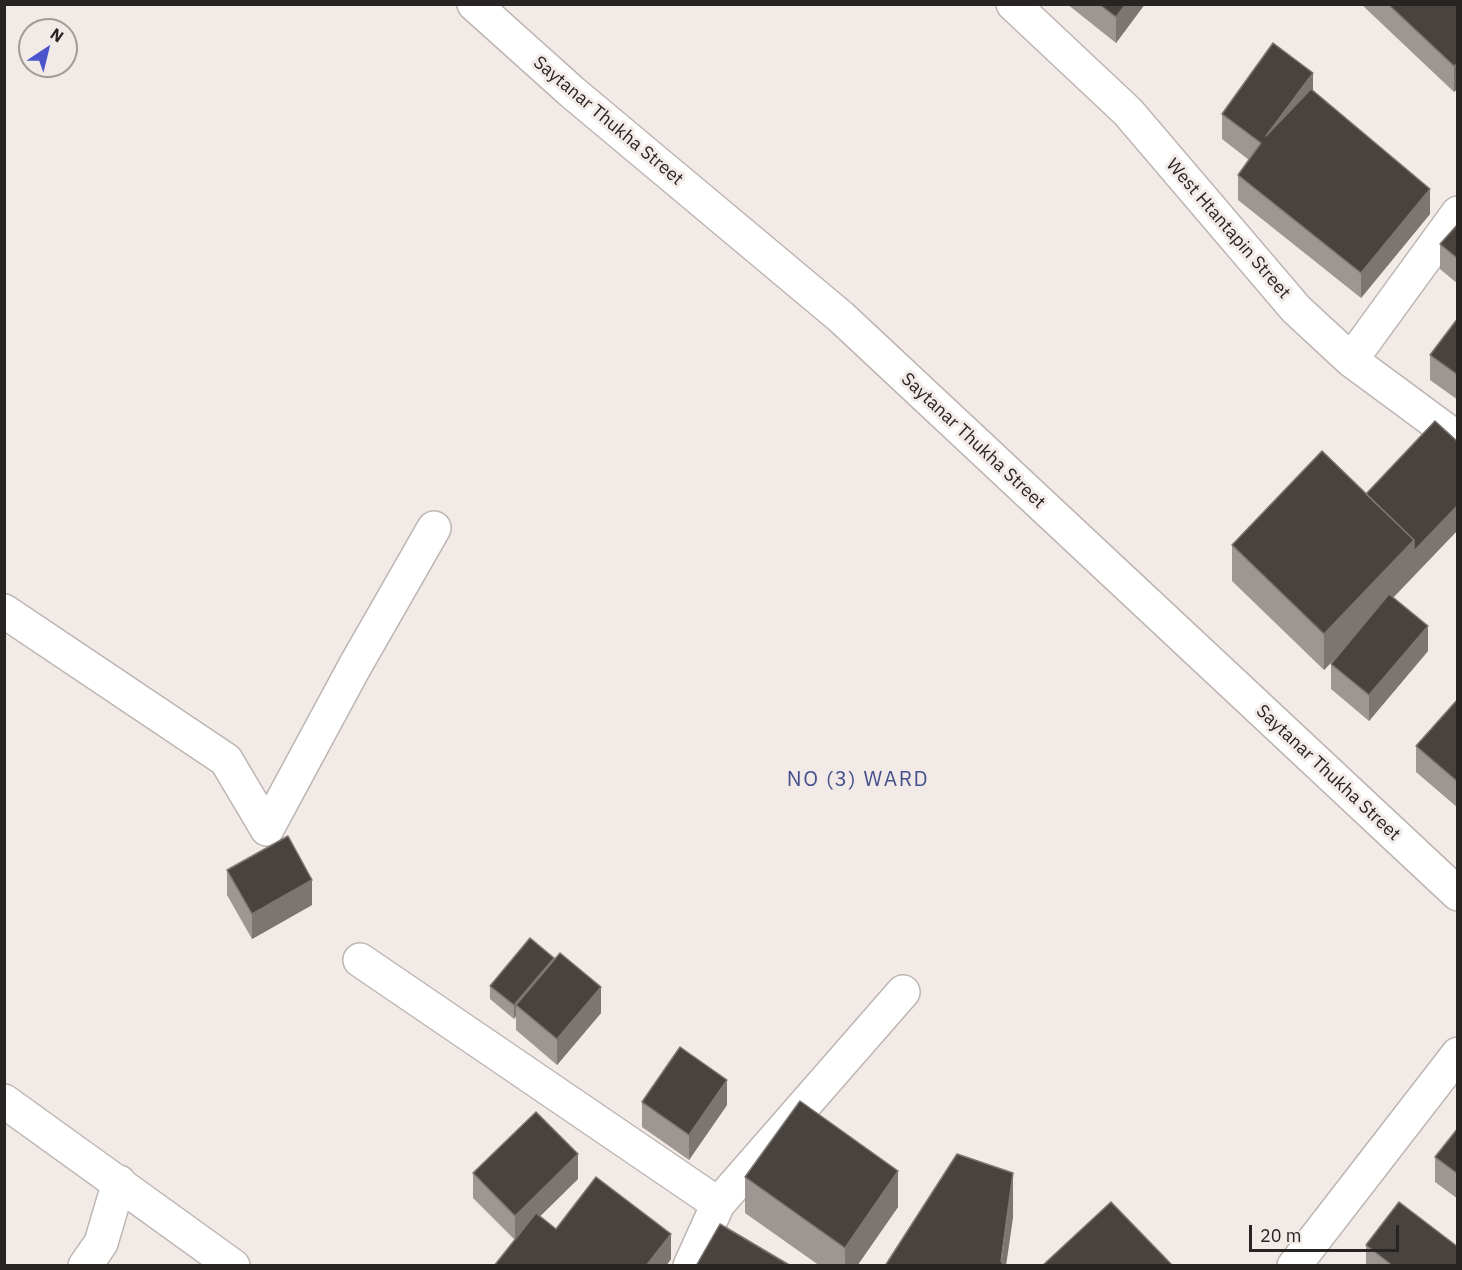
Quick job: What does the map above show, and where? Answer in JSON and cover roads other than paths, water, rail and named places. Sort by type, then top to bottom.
[{"type":"street","name":"Saytanar Thukha Street","points":[[474,4],[572,92],[841,317],[1458,894]]},
{"type":"street","name":"West Htantapin Street","points":[[1013,4],[1128,112],[1296,309],[1351,360],[1458,439]]},
{"type":"street","points":[[1351,360],[1458,213]]},
{"type":"street","points":[[4,611],[226,760],[267,829],[355,666],[434,528]]},
{"type":"street","points":[[360,960],[718,1204]]},
{"type":"street","points":[[690,1266],[718,1204],[903,992]]},
{"type":"street","points":[[1294,1266],[1458,1054]]},
{"type":"street","points":[[4,1101],[233,1266]]},
{"type":"street","points":[[86,1266],[101,1243],[119,1182]]},
{"type":"district","name":"NO (3) WARD","points":[[858,780]]}]
